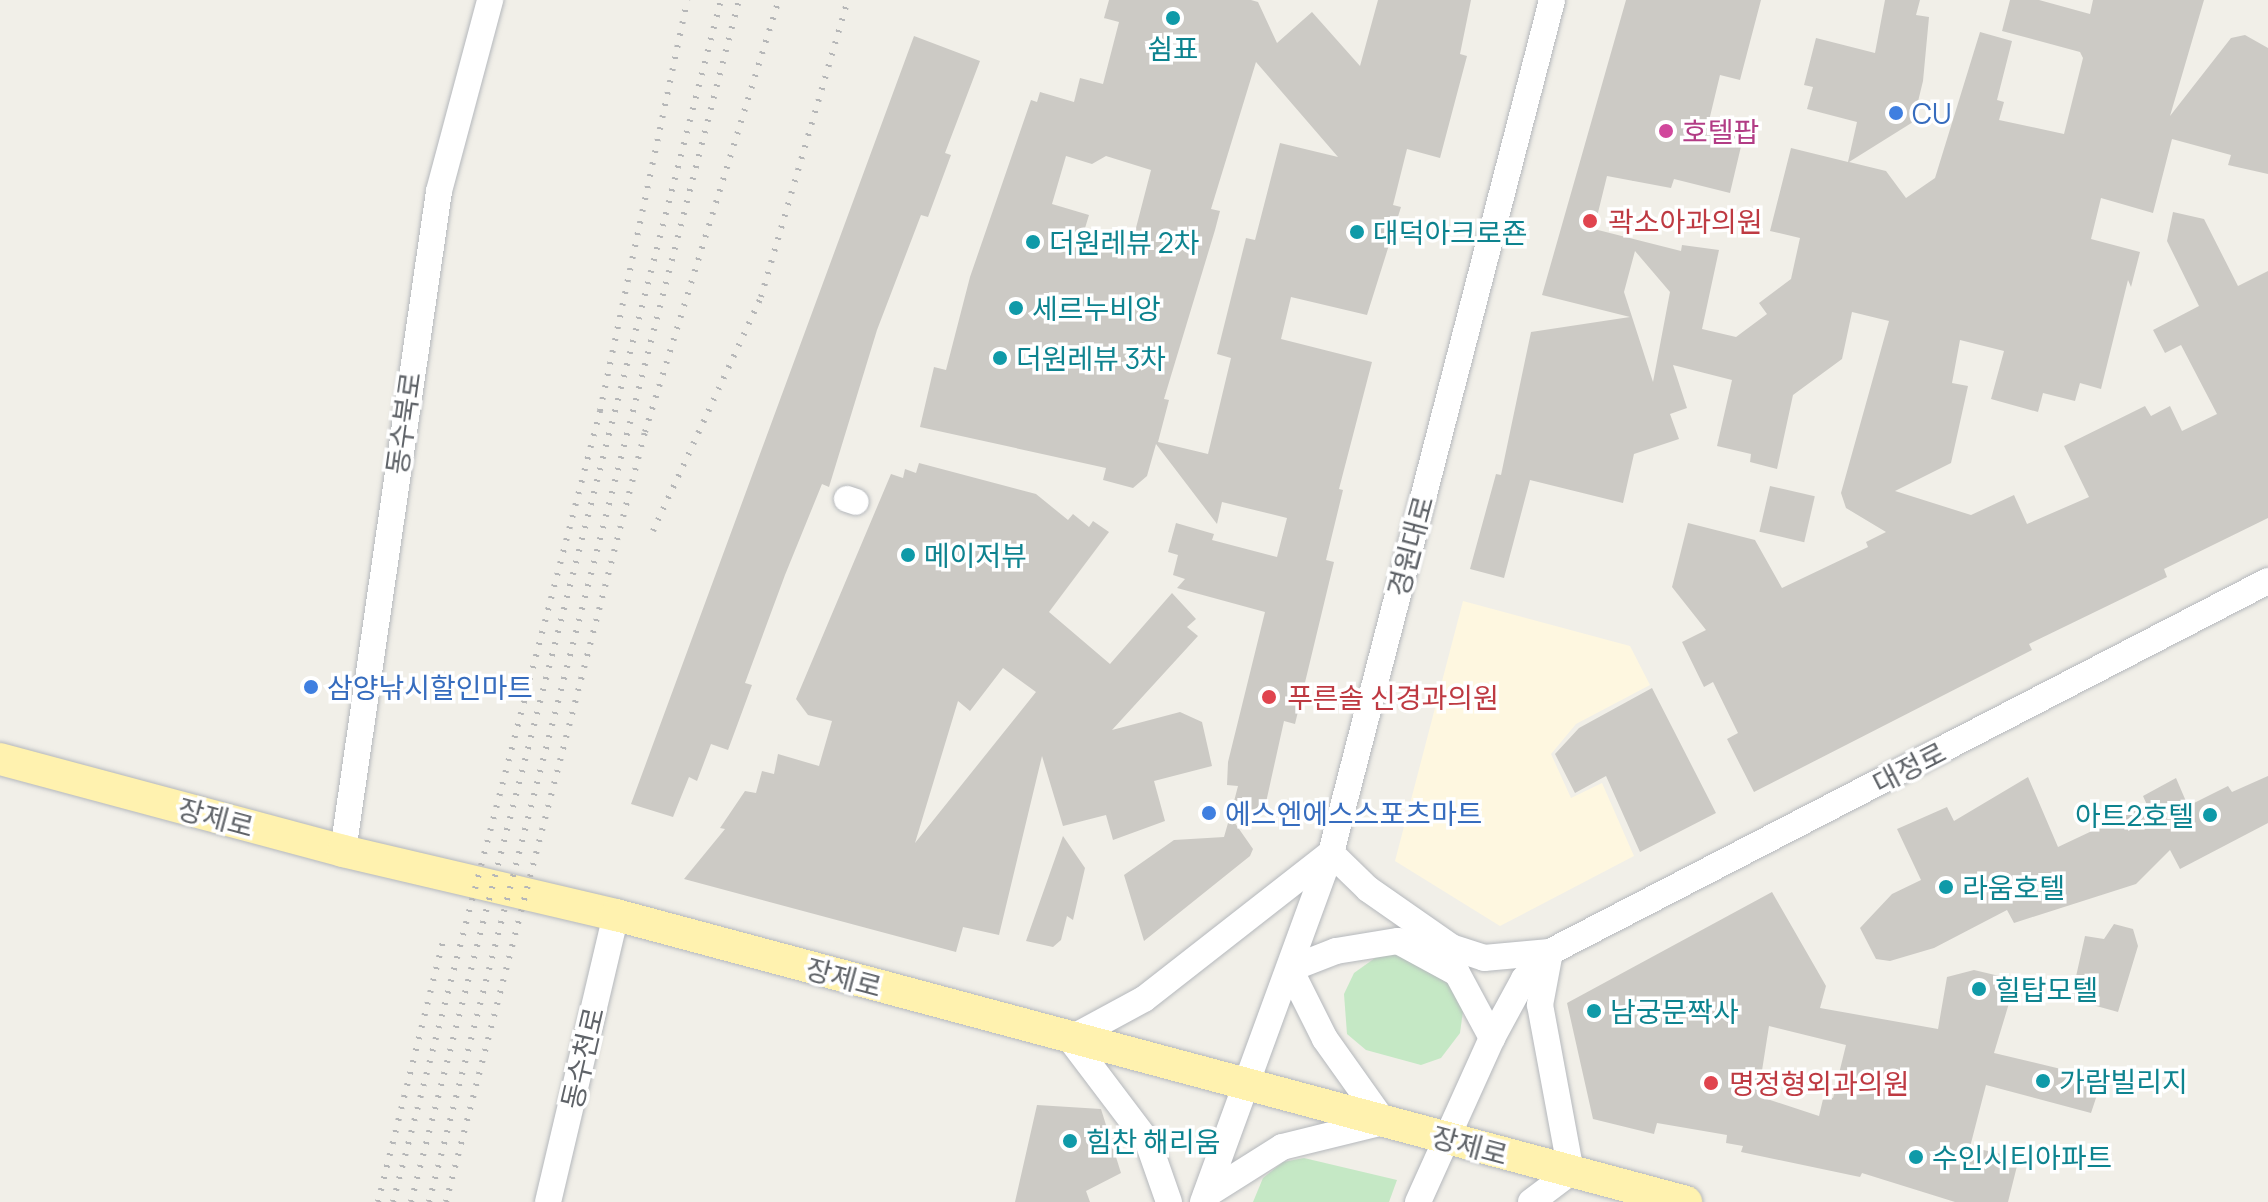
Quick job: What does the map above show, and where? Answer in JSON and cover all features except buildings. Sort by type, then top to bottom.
[{"type":"main road","name":"장제로","points":[[0,759],[343,851],[616,915],[1686,1202]]},
{"type":"street","name":"동수북로","points":[[343,851],[439,191],[490,0]]},
{"type":"street","name":"경원대로","points":[[1206,1200],[1331,853],[1552,0]]},
{"type":"street","name":"대정로","points":[[1550,952],[2268,581]]},
{"type":"street","points":[[1169,1202],[1148,1142],[1070,1039],[1144,999],[1331,853],[1368,889],[1451,947],[1484,958],[1550,952]]},
{"type":"street","name":"동수천로","points":[[548,1202],[616,915]]},
{"type":"street","points":[[1206,1200],[1282,1147],[1384,1122],[1325,1039],[1290,969],[1336,951],[1398,941],[1457,973],[1492,1038]]},
{"type":"street","points":[[1418,1202],[1492,1038],[1524,979],[1550,952]]},
{"type":"street","points":[[1531,1202],[1571,1172],[1540,1005],[1550,952]]},
{"type":"shaded area","points":[[1463,601],[1630,646],[1650,685],[1576,724],[1551,754],[1571,798],[1602,783],[1634,856],[1500,926],[1395,861]]},
{"type":"green space","points":[[1382,953],[1411,956],[1455,989],[1463,1011],[1460,1033],[1441,1058],[1421,1065],[1366,1050],[1347,1034],[1344,994],[1354,973]]},
{"type":"green space","points":[[1304,1158],[1397,1180],[1389,1202],[1253,1202],[1263,1178],[1283,1162]]},
{"type":"railway","points":[[393,1202],[600,411],[687,0]]},
{"type":"railway","points":[[411,1202],[721,0]]},
{"type":"railway","points":[[429,1202],[739,0]]},
{"type":"railway","points":[[446,1202],[645,432],[779,0]]},
{"type":"railway","points":[[653,531],[761,297],[848,0]]},
{"type":"railway","points":[[378,1202],[443,942]]},
{"type":"place","name":"쉼표","points":[[1173,18]]},
{"type":"place","name":"CU","points":[[1896,113]]},
{"type":"place","name":"호텔팝","points":[[1666,131]]},
{"type":"place","name":"곽소아과의원","points":[[1590,221]]},
{"type":"place","name":"대덕아크로죤","points":[[1357,232]]},
{"type":"place","name":"더원레뷰 2차","points":[[1033,242]]},
{"type":"place","name":"세르누비앙","points":[[1016,308]]},
{"type":"place","name":"더원레뷰 3차","points":[[1000,358]]},
{"type":"place","name":"메이저뷰","points":[[908,555]]},
{"type":"place","name":"삼양낚시할인마트","points":[[311,687]]},
{"type":"place","name":"푸른솔 신경과의원","points":[[1269,697]]},
{"type":"place","name":"에스엔에스스포츠마트","points":[[1209,813]]},
{"type":"place","name":"아트2호텔","points":[[2210,815]]},
{"type":"place","name":"라움호텔","points":[[1946,887]]},
{"type":"place","name":"힐탑모텔","points":[[1979,989]]},
{"type":"place","name":"남궁문짝사","points":[[1594,1011]]},
{"type":"place","name":"가람빌리지","points":[[2043,1081]]},
{"type":"place","name":"명정형외과의원","points":[[1711,1083]]},
{"type":"place","name":"힘찬 해리움","points":[[1070,1141]]},
{"type":"place","name":"수인시티아파트","points":[[1916,1157]]}]
